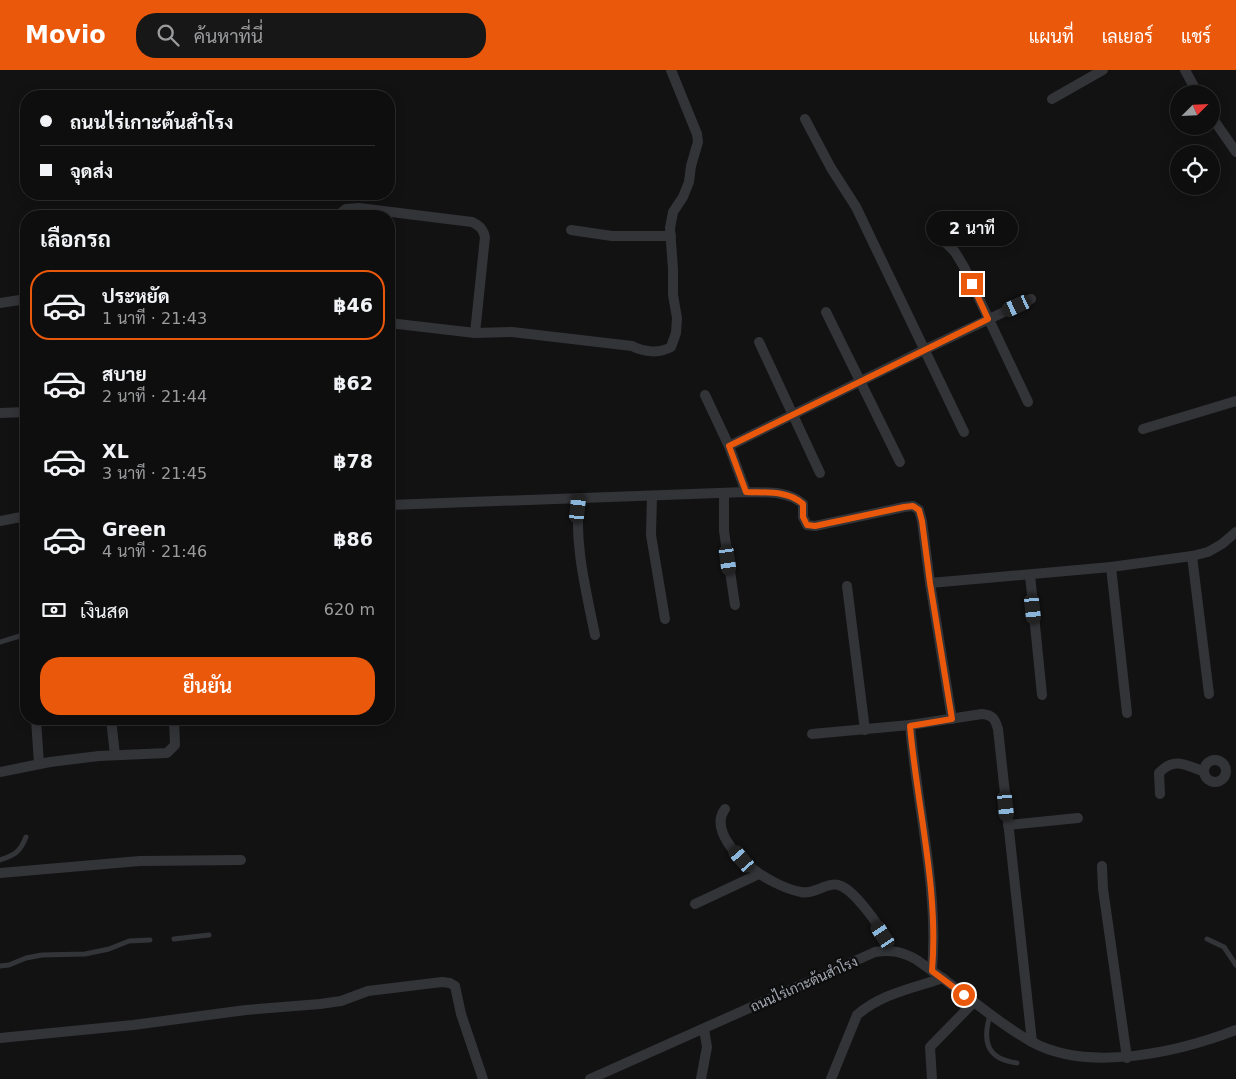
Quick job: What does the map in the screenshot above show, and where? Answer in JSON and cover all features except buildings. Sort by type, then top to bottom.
[{"type":"street","points":[[395,324],[475,333],[512,332],[632,346],[639,350],[653,352],[666,351],[671,348],[676,333],[677,318],[673,295],[671,236],[673,212],[683,197],[689,182],[698,134],[671,70]]},
{"type":"street","points":[[1052,99],[1104,70]]},
{"type":"street","points":[[1185,70],[1193,85]]},
{"type":"street","points":[[805,119],[831,168],[856,207],[964,432]]},
{"type":"street","points":[[1220,129],[1236,152]]},
{"type":"street","points":[[345,210],[359,208],[375,210]]},
{"type":"street","points":[[395,212],[472,222],[483,229],[485,237],[475,333]]},
{"type":"street","points":[[571,230],[612,236],[671,236]]},
{"type":"street","points":[[933,230],[955,252],[964,267],[1028,402]]},
{"type":"street","points":[[729,446],[1031,299]]},
{"type":"street","points":[[0,303],[20,300]]},
{"type":"street","points":[[826,312],[900,462]]},
{"type":"street","points":[[759,342],[820,473]]},
{"type":"street","points":[[705,396],[729,446],[746,492]]},
{"type":"street","points":[[1143,430],[1236,401]]},
{"type":"street","points":[[0,414],[20,412]]},
{"type":"street","points":[[395,506],[746,492],[782,494],[796,498],[803,504],[803,517],[807,525],[815,526],[891,509],[916,507],[919,510],[922,521],[952,719]]},
{"type":"street","points":[[724,493],[724,531],[735,606]]},
{"type":"street","points":[[652,496],[651,535],[665,619]]},
{"type":"street","points":[[579,498],[577,519],[578,551],[595,635]]},
{"type":"street","points":[[0,521],[20,517]]},
{"type":"street","points":[[930,583],[1111,567],[1192,556],[1208,552],[1222,544],[1236,532]]},
{"type":"street","points":[[1192,556],[1209,694]]},
{"type":"street","points":[[1111,567],[1127,714]]},
{"type":"street","points":[[1030,574],[1042,695]]},
{"type":"street","points":[[847,586],[865,730]]},
{"type":"street","points":[[812,734],[910,726],[982,714],[989,714],[994,719],[998,729],[1032,1042]]},
{"type":"street","points":[[36,725],[39,764]]},
{"type":"street","points":[[112,725],[115,755]]},
{"type":"street","points":[[0,772],[39,764],[115,755],[167,753],[175,745],[174,725]]},
{"type":"street","points":[[910,726],[934,911],[932,971]]},
{"type":"street","points":[[1214,759],[1221,761],[1226,770],[1224,777],[1219,781],[1208,780],[1203,771],[1205,764],[1214,759]]},
{"type":"street","points":[[1160,794],[1159,773],[1168,764],[1174,763],[1203,771]]},
{"type":"street","points":[[1225,767],[1236,764]]},
{"type":"street","points":[[725,809],[719,821],[721,830],[736,853],[751,868],[788,889],[803,893],[835,884],[841,886],[854,896],[872,918],[883,935],[888,950],[904,953],[917,960],[990,1015],[1032,1042],[1056,1052],[1086,1057],[1127,1058],[1210,1040],[1236,1030]]},
{"type":"street","points":[[1008,825],[1078,818]]},
{"type":"street","points":[[0,873],[140,861],[241,860]]},
{"type":"street","points":[[1102,866],[1103,889],[1127,1058]]},
{"type":"street","points":[[695,904],[760,874]]},
{"type":"street","name":"ถนนไร่เกาะต้นสำโรง","points":[[590,1079],[875,952],[888,950]]},
{"type":"street","points":[[831,1079],[857,1015],[865,1008],[886,997],[943,978]]},
{"type":"street","points":[[0,1038],[133,1025],[246,1010],[320,1004],[341,1001],[368,991],[450,983],[455,986],[461,1014],[483,1079]]},
{"type":"street","points":[[932,1079],[930,1046],[973,1002]]},
{"type":"street","points":[[701,1079],[707,1047],[704,1029]]},
{"type":"lane","points":[[0,642],[20,636]]},
{"type":"lane","points":[[0,860],[11,856],[21,849],[26,837]]},
{"type":"lane","points":[[174,938],[209,935]]},
{"type":"lane","points":[[1207,938],[1224,947],[1236,965]]},
{"type":"lane","points":[[0,966],[9,965],[26,958],[85,954],[109,949],[129,941],[150,940]]},
{"type":"lane","points":[[990,1015],[986,1029],[989,1047],[996,1057],[1008,1062],[1017,1063]]},
{"type":"route","points":[[964,995],[932,971],[934,911],[910,726],[952,719],[919,510],[913,506],[904,507],[815,526],[807,525],[803,517],[803,504],[791,495],[746,492],[729,446],[988,319],[972,284]]}]
